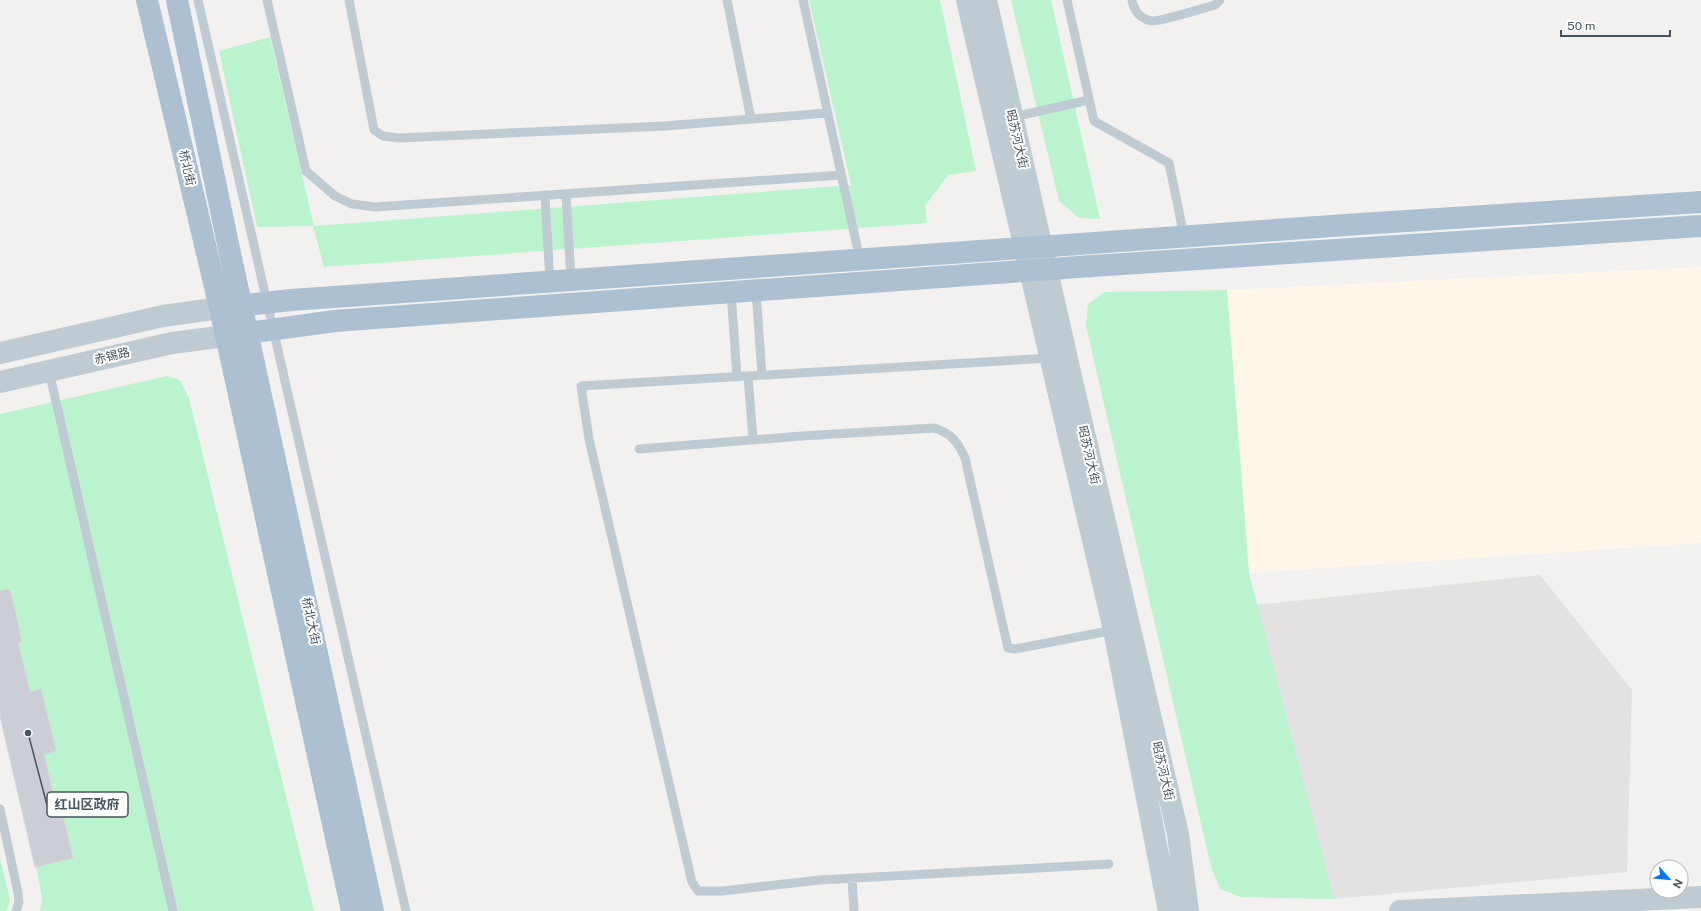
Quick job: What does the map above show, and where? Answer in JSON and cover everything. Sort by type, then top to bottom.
[{"type":"main road","name":"桥北街","points":[[147,0],[226,336]]},
{"type":"main road","name":"桥北街","points":[[178,0],[248,332]]},
{"type":"main road","points":[[220,308],[268,302],[560,281],[1701,202]]},
{"type":"main road","points":[[226,336],[274,328],[335,321],[1038,270],[1701,226]]},
{"type":"main road","name":"桥北大街","points":[[248,332],[373,911]]},
{"type":"main road","name":"桥北大街","points":[[226,336],[352,911]]},
{"type":"street","name":"昭苏河大街","points":[[967,0],[1033,248],[1178,834],[1188,911]]},
{"type":"street","name":"昭苏河大街","points":[[986,0],[1012,117],[1033,248]]},
{"type":"street","name":"昭苏河大街","points":[[1038,270],[1050,358],[1114,630],[1169,911]]},
{"type":"street","points":[[0,353],[163,316],[220,308]]},
{"type":"street","name":"赤锡路","points":[[0,382],[172,343],[226,336]]},
{"type":"street","points":[[1400,911],[1700,897]]},
{"type":"lane","points":[[198,0],[406,911]]},
{"type":"lane","points":[[267,0],[306,171],[335,196],[352,204],[375,207],[841,175]]},
{"type":"lane","points":[[349,0],[374,130],[384,136],[399,138],[649,127],[827,113]]},
{"type":"lane","points":[[727,0],[751,119]]},
{"type":"lane","points":[[802,0],[860,260]]},
{"type":"lane","points":[[1067,0],[1094,121],[1169,163],[1184,237]]},
{"type":"lane","points":[[1132,0],[1134,10],[1142,18],[1153,21],[1215,5],[1220,0]]},
{"type":"lane","points":[[1012,117],[1089,100]]},
{"type":"lane","points":[[560,281],[566,194]]},
{"type":"lane","points":[[545,195],[560,281]]},
{"type":"lane","points":[[756,290],[762,375]]},
{"type":"lane","points":[[731,292],[737,376]]},
{"type":"lane","points":[[1050,358],[582,386],[590,446],[692,882],[698,891],[722,891],[852,879],[1108,864]]},
{"type":"lane","points":[[49,371],[173,911]]},
{"type":"lane","points":[[748,376],[753,440]]},
{"type":"lane","points":[[639,449],[934,428],[944,431],[958,442],[965,458],[1008,648],[1015,649],[1114,630]]},
{"type":"lane","points":[[0,809],[18,893],[19,902],[16,911]]},
{"type":"lane","points":[[852,879],[854,911]]},
{"type":"shaded area","points":[[1701,267],[1701,543],[1249,573],[1227,290]]},
{"type":"shaded area","points":[[1540,575],[1632,690],[1627,872],[1334,899],[1255,605]]},
{"type":"green space","points":[[809,0],[940,0],[976,171],[948,175],[925,206],[927,223],[324,267],[313,226],[257,227],[219,51],[270,37],[314,226],[851,185]]},
{"type":"green space","points":[[1011,0],[1051,0],[1100,219],[1079,218],[1059,201]]},
{"type":"green space","points":[[1227,290],[1249,573],[1334,899],[1240,897],[1220,889],[1211,867],[1086,326],[1088,304],[1104,292]]},
{"type":"green space","points":[[167,376],[180,380],[189,398],[314,911],[40,911],[42,898],[0,672],[0,414]]},
{"type":"green space","points":[[0,858],[10,899],[7,911],[0,911]]},
{"type":"building","points":[[10,589],[22,642],[18,643],[30,692],[41,689],[56,751],[44,754],[55,801],[59,800],[73,858],[35,867],[0,716],[0,591]]},
{"type":"place","name":"红山区政府","points":[[28,733]]}]
